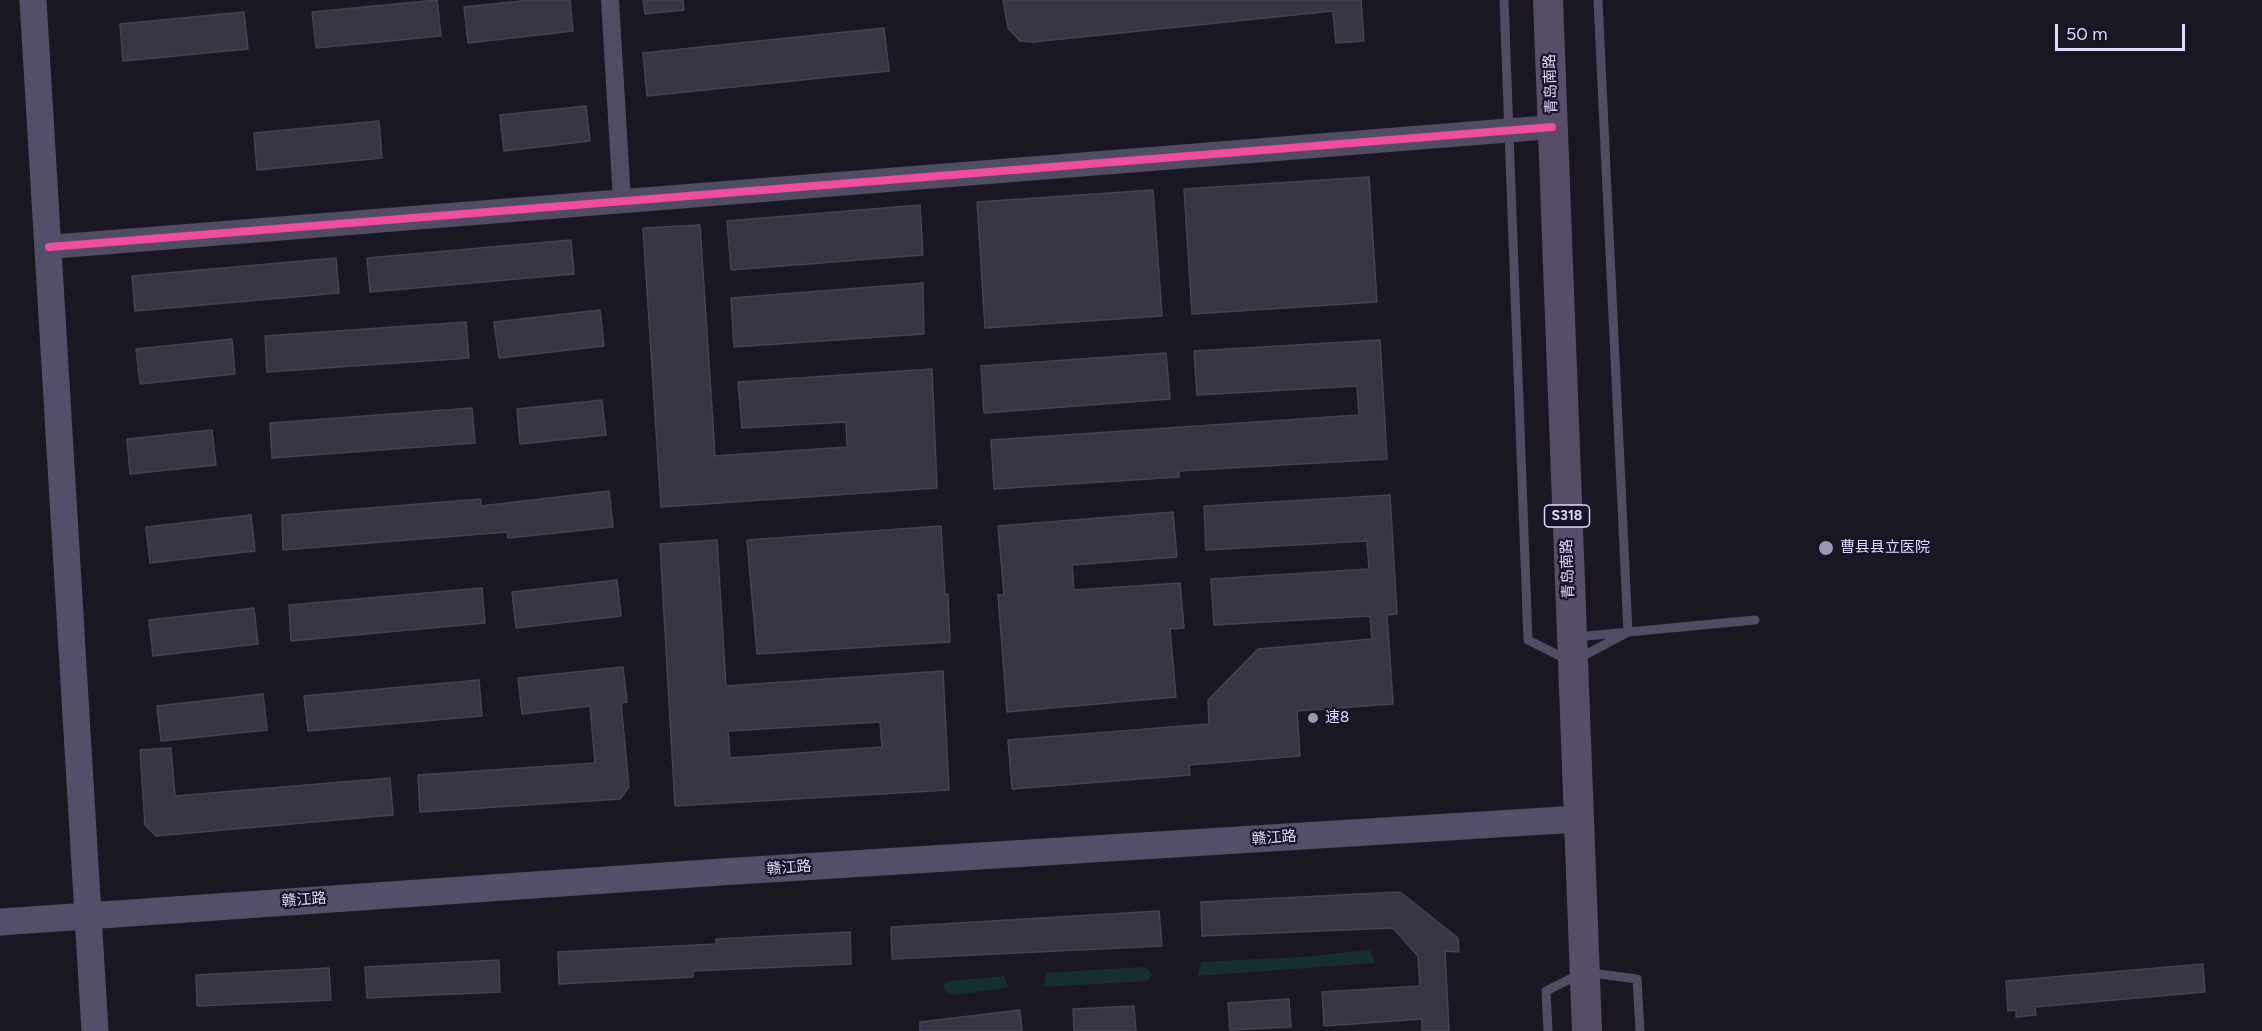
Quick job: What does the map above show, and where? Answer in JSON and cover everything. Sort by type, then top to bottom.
[{"type":"main road","points":[[33,0],[95,1031]]},
{"type":"main road","name":"青岛南路","points":[[1548,0],[1587,1031]]},
{"type":"main road","name":"赣江路","points":[[0,922],[710,873],[1578,819]]},
{"type":"street","points":[[610,0],[622,201]]},
{"type":"street","points":[[49,248],[1552,127]]},
{"type":"lane","points":[[1504,0],[1528,640],[1571,650],[1628,632],[1755,620]]},
{"type":"lane","points":[[1598,0],[1628,632]]},
{"type":"lane","points":[[1571,650],[1628,632]]},
{"type":"lane","points":[[1548,1031],[1546,991],[1584,972],[1637,980],[1640,1031]]},
{"type":"green space","points":[[1370,950],[1375,963],[1198,976],[1201,962],[1302,957]]},
{"type":"green space","points":[[1147,968],[1152,975],[1147,981],[1044,987],[1046,973]]},
{"type":"green space","points":[[1004,976],[1008,987],[1001,989],[952,995],[945,990],[943,985],[950,981]]},
{"type":"building","points":[[437,0],[441,36],[316,48],[312,12]]},
{"type":"building","points":[[530,0],[570,0],[573,31],[468,43],[464,7]]},
{"type":"building","points":[[643,0],[683,0],[684,10],[645,14]]},
{"type":"building","points":[[1003,0],[1361,0],[1364,41],[1336,43],[1333,11],[1033,42],[1020,41],[1008,28]]},
{"type":"building","points":[[244,12],[248,49],[123,61],[120,24]]},
{"type":"building","points":[[884,28],[889,71],[647,96],[643,53]]},
{"type":"building","points":[[586,106],[590,141],[504,151],[500,115]]},
{"type":"building","points":[[379,121],[382,158],[257,170],[254,133]]},
{"type":"building","points":[[1369,177],[1377,302],[1192,314],[1184,189]]},
{"type":"building","points":[[1153,190],[1162,316],[985,328],[977,202]]},
{"type":"building","points":[[920,205],[923,255],[731,270],[727,221]]},
{"type":"building","points":[[700,225],[715,456],[847,447],[846,422],[742,428],[738,382],[932,369],[937,488],[661,507],[643,228]]},
{"type":"building","points":[[571,240],[574,274],[370,292],[367,258]]},
{"type":"building","points":[[336,258],[339,293],[135,311],[132,276]]},
{"type":"building","points":[[923,283],[924,334],[734,347],[731,298]]},
{"type":"building","points":[[600,310],[604,346],[499,358],[494,322]]},
{"type":"building","points":[[466,322],[469,358],[267,372],[265,336]]},
{"type":"building","points":[[232,339],[235,374],[140,384],[136,349]]},
{"type":"building","points":[[1380,340],[1387,459],[1179,471],[1179,477],[994,489],[991,440],[1359,415],[1357,386],[1197,395],[1194,351]]},
{"type":"building","points":[[1166,353],[1170,399],[984,413],[981,366]]},
{"type":"building","points":[[602,400],[606,435],[520,444],[517,409]]},
{"type":"building","points":[[472,408],[475,443],[272,458],[270,423]]},
{"type":"building","points":[[212,430],[216,465],[130,474],[127,439]]},
{"type":"building","points":[[609,491],[613,527],[508,538],[507,532],[283,550],[282,515],[481,499],[481,506]]},
{"type":"building","points":[[1390,495],[1397,614],[1387,615],[1393,704],[1297,711],[1300,756],[1189,765],[1190,775],[1012,789],[1008,740],[1209,724],[1208,700],[1258,649],[1372,639],[1370,616],[1214,625],[1211,579],[1369,569],[1367,541],[1206,550],[1204,506]]},
{"type":"building","points":[[1173,512],[1177,557],[1072,565],[1074,590],[1180,583],[1184,628],[1170,629],[1176,697],[1007,712],[998,595],[1004,595],[998,526]]},
{"type":"building","points":[[251,515],[255,551],[150,563],[146,527]]},
{"type":"building","points":[[941,526],[950,642],[757,654],[747,540]]},
{"type":"building","points":[[717,540],[726,686],[943,671],[949,790],[675,806],[660,544]],"holes":[[[880,722],[882,747],[730,758],[728,731]]]},
{"type":"building","points":[[617,580],[621,616],[516,628],[512,592]]},
{"type":"building","points":[[482,588],[485,623],[291,641],[289,605]]},
{"type":"building","points":[[254,608],[258,644],[153,656],[149,620]]},
{"type":"building","points":[[623,667],[627,702],[621,703],[629,787],[620,799],[420,812],[418,775],[595,763],[590,706],[522,714],[518,678]]},
{"type":"building","points":[[479,680],[482,716],[308,731],[304,696]]},
{"type":"building","points":[[263,694],[267,730],[161,741],[157,706]]},
{"type":"building","points":[[171,748],[175,796],[390,778],[393,815],[156,836],[145,825],[140,750]]},
{"type":"building","points":[[1400,892],[1458,938],[1459,952],[1445,951],[1449,1031],[1422,1031],[1422,1019],[1324,1026],[1322,992],[1420,986],[1418,956],[1393,928],[1202,936],[1201,902]]},
{"type":"building","points":[[1159,911],[1162,946],[892,959],[891,927]]},
{"type":"building","points":[[850,932],[851,964],[693,971],[693,977],[559,984],[558,952],[716,944],[716,939]]},
{"type":"building","points":[[499,960],[500,992],[367,998],[365,967]]},
{"type":"building","points":[[2203,964],[2205,992],[2035,1007],[2036,1015],[2016,1017],[2016,1010],[2008,1011],[2006,981]]},
{"type":"building","points":[[329,968],[331,1000],[197,1006],[196,975]]},
{"type":"building","points":[[1289,999],[1291,1027],[1230,1030],[1228,1003]]},
{"type":"building","points":[[1134,1006],[1136,1031],[1074,1031],[1073,1009]]},
{"type":"building","points":[[1020,1010],[1022,1031],[920,1031],[920,1022]]},
{"type":"cycle path","points":[[49,247],[1552,127]]},
{"type":"place","name":"曹县县立医院","points":[[1826,548]]},
{"type":"place","name":"速8","points":[[1313,718]]}]
